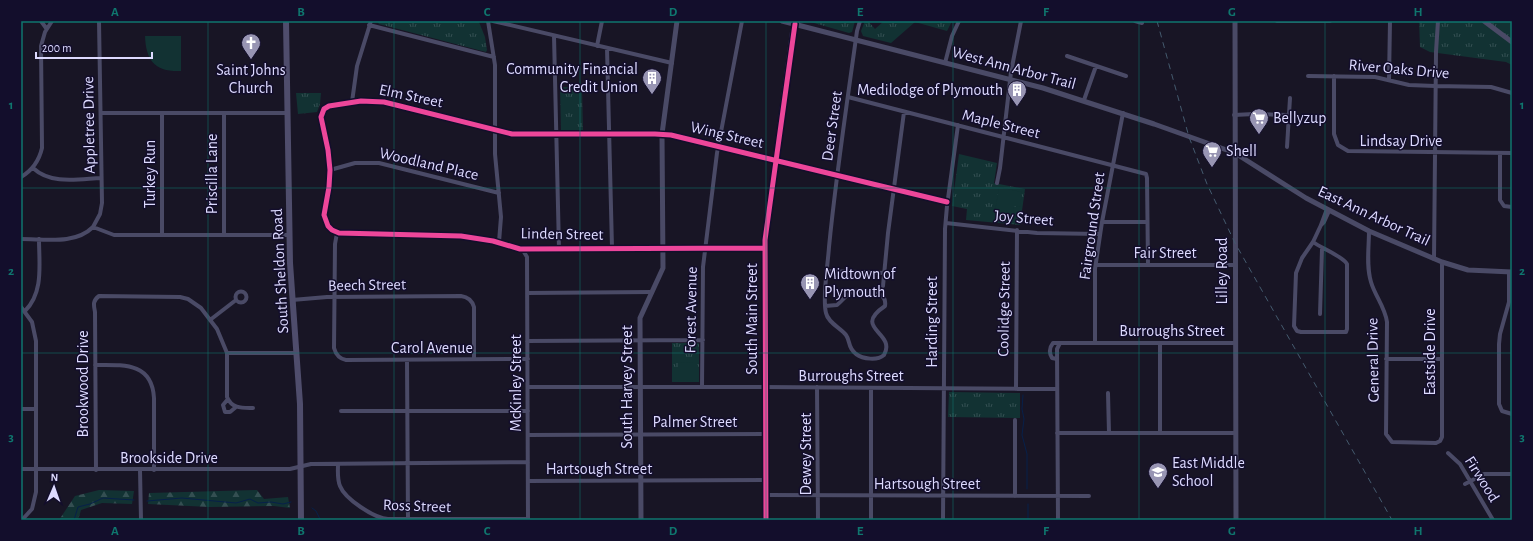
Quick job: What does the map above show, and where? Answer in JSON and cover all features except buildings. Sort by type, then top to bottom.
[{"type":"main road","name":"South Sheldon Road","points":[[286,21],[289,235],[292,300],[300,404],[301,520]]},
{"type":"main road","name":"South Main Street","points":[[766,520],[764,248],[775,160],[796,22]]},
{"type":"street","points":[[41,21],[46,28]]},
{"type":"street","points":[[21,177],[33,168],[39,158],[42,148],[41,46],[46,28],[52,21]]},
{"type":"street","name":"Appletree Drive","points":[[93,226],[98,219],[101,209],[99,21]]},
{"type":"street","points":[[488,21],[494,57],[495,154],[501,217],[499,242]]},
{"type":"street","points":[[493,21],[672,63]]},
{"type":"street","points":[[597,46],[602,21]]},
{"type":"street","name":"South Harvey Street","points":[[641,520],[640,318],[663,268],[662,134],[677,21]]},
{"type":"street","name":"Forest Avenue","points":[[702,387],[703,267],[705,248],[718,146],[742,21]]},
{"type":"street","name":"West Ann Arbor Trail","points":[[782,21],[796,22],[856,40],[1011,79],[1084,100],[1235,154]]},
{"type":"street","name":"Deer Street","points":[[825,306],[827,271],[838,175],[856,40],[860,21]]},
{"type":"street","points":[[945,62],[952,36],[959,21]]},
{"type":"street","points":[[996,183],[1000,168],[1011,79],[1021,21]]},
{"type":"street","points":[[1136,21],[1142,23]]},
{"type":"street","name":"Lilley Road","points":[[1235,21],[1236,520]]},
{"type":"street","points":[[1277,21],[1330,21]]},
{"type":"street","points":[[1389,80],[1390,21]]},
{"type":"street","points":[[1434,259],[1435,86],[1438,21]]},
{"type":"street","points":[[1484,21],[1512,42]]},
{"type":"street","points":[[352,102],[357,66],[370,23],[494,57]]},
{"type":"street","points":[[554,36],[559,249]]},
{"type":"street","points":[[607,48],[612,248]]},
{"type":"street","points":[[1067,56],[1126,76]]},
{"type":"street","points":[[1084,100],[1096,66]]},
{"type":"street","name":"River Oaks Drive","points":[[1308,76],[1368,76],[1409,85],[1491,87],[1512,93]]},
{"type":"street","name":"Lindsay Drive","points":[[1334,76],[1334,134],[1336,142],[1341,148],[1352,152],[1512,153]]},
{"type":"street","name":"Maple Street","points":[[848,97],[1143,172],[1146,175],[1147,222]]},
{"type":"street","points":[[1287,147],[1290,98]]},
{"type":"street","name":"Elm Street","points":[[330,170],[328,150],[321,120],[322,112],[329,106],[352,102],[371,101],[394,104],[491,128],[495,131]]},
{"type":"street","points":[[881,290],[854,291],[837,305],[825,306],[826,316],[846,335],[849,346],[853,351],[862,356],[879,358],[884,354],[887,346],[885,340],[874,329],[872,322],[874,316],[885,306],[885,300],[881,290],[885,273],[893,189],[904,112]]},
{"type":"street","points":[[101,113],[288,113]]},
{"type":"street","name":"Turkey Run","points":[[162,113],[162,235]]},
{"type":"street","name":"Priscilla Lane","points":[[224,113],[224,235]]},
{"type":"street","name":"Fairground Street","points":[[1095,343],[1096,265],[1102,222],[1122,113]]},
{"type":"street","points":[[1234,115],[1288,115]]},
{"type":"street","name":"Harding Street","points":[[943,520],[946,223],[947,202],[958,125]]},
{"type":"street","name":"Wing Street","points":[[495,131],[512,134],[670,135],[947,202]]},
{"type":"street","points":[[1500,153],[1500,200],[1504,206],[1512,206]]},
{"type":"street","name":"East Ann Arbor Trail","points":[[1235,154],[1287,188],[1328,210],[1369,231],[1434,259],[1468,270],[1510,272]]},
{"type":"street","name":"Woodland Place","points":[[330,170],[355,163],[379,163],[499,193]]},
{"type":"street","points":[[33,168],[53,179],[101,178]]},
{"type":"street","points":[[330,170],[329,187],[324,215],[328,226],[337,232],[334,296]]},
{"type":"street","points":[[1313,242],[1322,249],[1345,260],[1347,264],[1346,332],[1300,332],[1297,331],[1294,326],[1296,273],[1302,258],[1324,222],[1328,210]]},
{"type":"street","points":[[1102,222],[1147,222],[1148,265]]},
{"type":"street","name":"Joy Street","points":[[946,223],[1050,234],[1100,234]]},
{"type":"street","points":[[21,239],[75,238],[85,234],[93,226],[114,235],[289,235]]},
{"type":"street","name":"Coolidge Street","points":[[1016,389],[1017,230]]},
{"type":"street","name":"General Drive","points":[[1369,231],[1369,274],[1373,288],[1385,312],[1387,322],[1386,434],[1392,442]]},
{"type":"street","name":"Linden Street","points":[[337,232],[344,234],[447,236],[499,242],[520,249],[764,248]]},
{"type":"street","points":[[25,311],[33,302],[38,289],[39,239]]},
{"type":"street","name":"McKinley Street","points":[[520,249],[524,252],[527,258],[528,519]]},
{"type":"street","points":[[1320,314],[1322,249]]},
{"type":"street","name":"Eastside Drive","points":[[1392,442],[1436,443],[1442,437],[1442,262]]},
{"type":"street","name":"Fair Street","points":[[1096,265],[1235,265]]},
{"type":"street","points":[[827,271],[885,273]]},
{"type":"street","points":[[1510,272],[1509,302],[1500,334],[1499,344],[1499,404],[1501,410],[1505,413],[1512,414]]},
{"type":"street","points":[[527,293],[652,292]]},
{"type":"street","name":"Brookwood Drive","points":[[96,470],[94,304],[96,298],[102,295],[113,297],[180,297],[196,304],[210,320]]},
{"type":"street","name":"Beech Street","points":[[292,300],[334,296],[463,296],[469,299],[473,304],[474,359]]},
{"type":"street","name":"Carol Avenue","points":[[334,296],[334,348],[338,356],[346,360],[528,359]]},
{"type":"street","points":[[236,300],[210,320],[221,336],[228,354],[228,399],[236,407],[253,408]]},
{"type":"street","points":[[21,307],[32,322],[36,336],[36,492],[34,504],[28,515],[22,520]]},
{"type":"street","points":[[527,341],[702,340]]},
{"type":"street","points":[[1160,343],[1160,432]]},
{"type":"street","name":"Burroughs Street","points":[[1057,360],[1052,358],[1050,354],[1050,347],[1053,344],[1236,343]]},
{"type":"street","points":[[1058,520],[1057,349],[1059,344]]},
{"type":"street","points":[[228,354],[297,353]]},
{"type":"street","points":[[1386,359],[1442,358]]},
{"type":"street","points":[[407,360],[408,520]]},
{"type":"street","points":[[95,365],[131,366],[142,372],[149,380],[154,394],[154,470]]},
{"type":"street","name":"Burroughs Street","points":[[528,387],[1057,389]]},
{"type":"street","name":"Dewey Street","points":[[818,388],[818,520]]},
{"type":"street","points":[[871,388],[871,520]]},
{"type":"street","points":[[1108,393],[1109,433]]},
{"type":"street","points":[[228,399],[223,405],[225,412],[230,412],[236,407]]},
{"type":"street","points":[[21,409],[36,409]]},
{"type":"street","points":[[341,411],[528,411]]},
{"type":"street","points":[[1015,420],[1015,496]]},
{"type":"street","points":[[1058,433],[1236,432]]},
{"type":"street","name":"Palmer Street","points":[[528,434],[765,434]]},
{"type":"street","name":"Firwood","points":[[1448,453],[1460,464],[1493,520]]},
{"type":"street","name":"Hartsough Street","points":[[301,467],[311,464],[528,462]]},
{"type":"street","name":"Ross Street","points":[[338,464],[338,477],[344,492],[357,504],[378,518],[408,520],[528,519]]},
{"type":"street","name":"Brookside Drive","points":[[21,469],[154,470],[290,469],[301,467]]},
{"type":"street","points":[[140,470],[141,520]]},
{"type":"street","points":[[1465,484],[1470,480],[1484,474],[1512,474]]},
{"type":"street","name":"Hartsough Street","points":[[528,482],[766,480]]},
{"type":"street","name":"Hartsough Street","points":[[766,495],[1089,496]]},
{"type":"green space","points":[[377,21],[479,22],[485,37],[487,50],[486,52],[379,24]]},
{"type":"green space","points":[[807,21],[855,21],[852,32],[849,33]]},
{"type":"green space","points":[[865,21],[868,21],[875,29],[884,21],[952,21],[947,31],[915,22],[891,43],[863,36],[861,31]]},
{"type":"green space","points":[[1419,21],[1512,21],[1512,65],[1506,62],[1430,52],[1420,47]]},
{"type":"green space","points":[[145,36],[181,36],[181,71],[172,71],[158,67],[147,52]]},
{"type":"green space","points":[[560,87],[582,87],[583,130],[561,130]]},
{"type":"green space","points":[[296,93],[321,93],[320,104],[317,112],[298,114]]},
{"type":"green space","points":[[959,154],[997,163],[994,183],[1025,189],[1020,225],[966,220],[967,209],[952,206]]},
{"type":"green space","points":[[999,187],[1022,192],[1020,207],[1014,206],[1012,220],[994,218]]},
{"type":"green space","points":[[672,343],[699,343],[699,382],[672,382]]},
{"type":"green space","points":[[693,362],[693,380],[678,381],[678,363]]},
{"type":"green space","points":[[949,392],[1020,393],[1020,418],[948,417]]},
{"type":"green space","points":[[99,490],[134,491],[132,504],[102,503],[81,510],[78,520],[59,520],[75,496]]},
{"type":"green space","points":[[257,490],[264,499],[288,497],[290,508],[274,506],[210,507],[148,504],[149,493]]},
{"type":"waterway","points":[[1023,395],[1022,409],[1024,419],[1022,435],[1027,454],[1027,489]]},
{"type":"waterway","points":[[74,520],[78,507],[90,504],[103,498],[134,500]]},
{"type":"waterway","points":[[147,501],[182,498],[236,503],[250,499],[258,503],[271,502],[283,504],[291,502]]},
{"type":"waterway","points":[[1028,504],[1028,520]]},
{"type":"waterway","points":[[312,508],[322,520]]},
{"type":"railway","points":[[1157,21],[1189,137],[1207,184],[1235,243],[1392,520]]},
{"type":"cycle path","points":[[766,520],[765,240],[795,24]]},
{"type":"cycle path","points":[[764,248],[520,249],[493,241],[461,236],[339,233],[332,230],[328,226],[324,215],[329,187],[330,170],[328,150],[321,117],[324,109],[329,106],[361,101],[384,102],[512,134],[671,135],[947,202]]},
{"type":"place","name":"Saint Johns Church","points":[[251,60]]},
{"type":"place","name":"Community Financial Credit Union","points":[[652,95]]},
{"type":"place","name":"Medilodge of Plymouth","points":[[1017,107]]},
{"type":"place","name":"Bellyzup","points":[[1259,135]]},
{"type":"place","name":"Shell","points":[[1212,168]]},
{"type":"place","name":"Midtown of Plymouth","points":[[810,300]]},
{"type":"place","name":"East Middle School","points":[[1158,489]]}]
